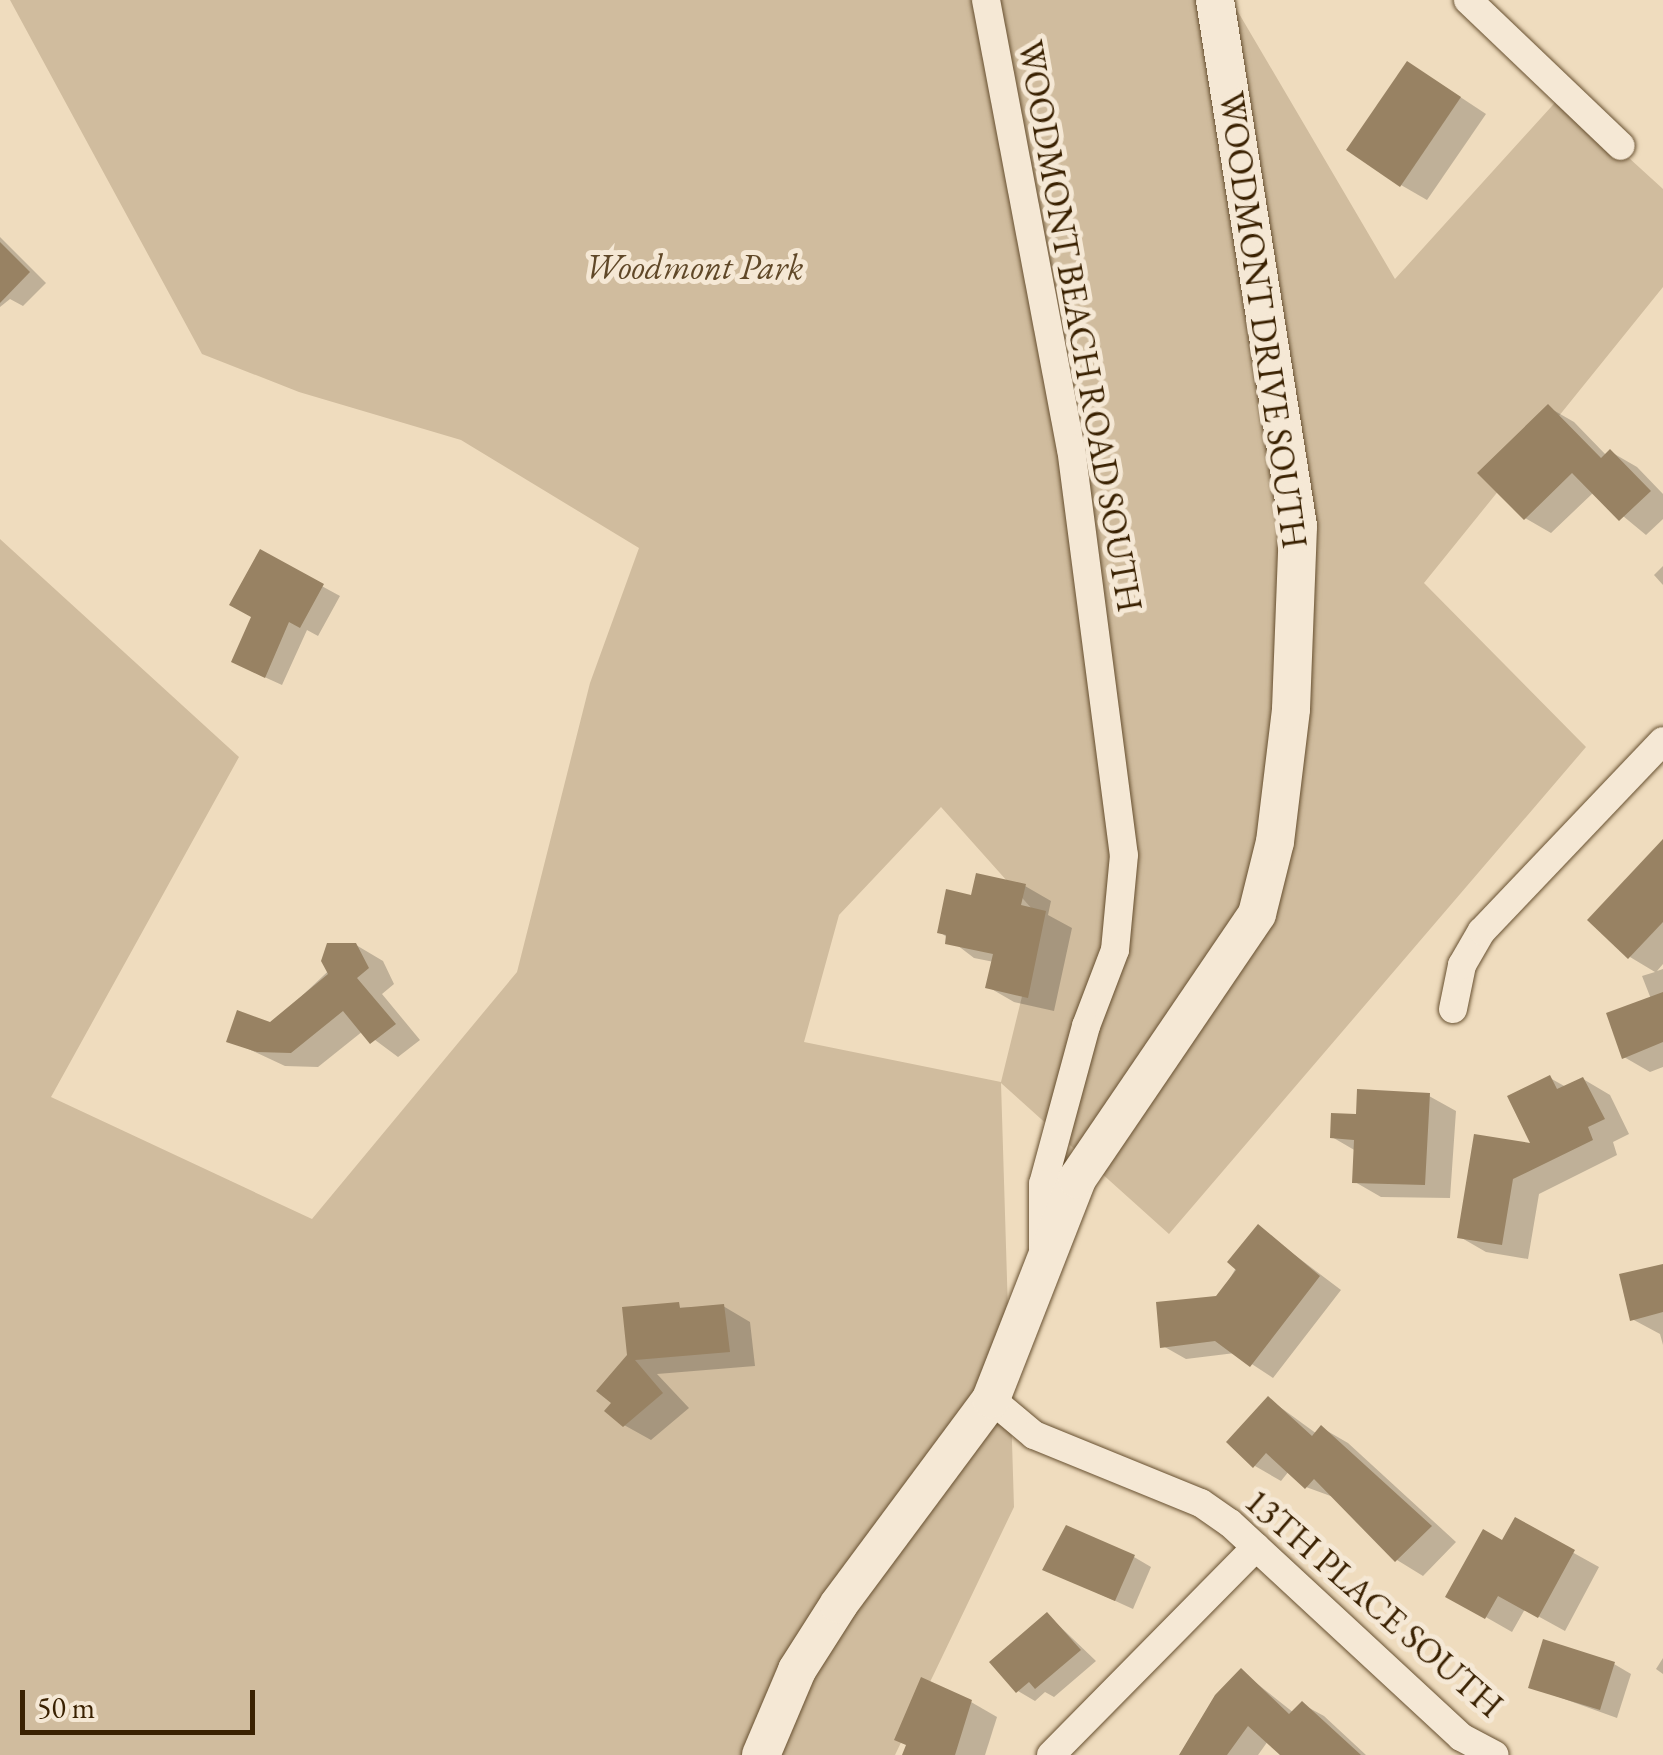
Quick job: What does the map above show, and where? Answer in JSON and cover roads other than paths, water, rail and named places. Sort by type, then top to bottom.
[{"type":"main road","name":"WOODMONT DRIVE SOUTH","points":[[761,1755],[798,1670],[838,1604],[991,1399],[1043,1252],[1114,1120],[1241,946],[1257,914],[1276,842],[1291,708],[1298,526],[1214,0]]},
{"type":"street","name":"WOODMONT BEACH ROAD SOUTH","points":[[986,0],[1071,448],[1124,855],[1116,950],[1086,1026],[1043,1184],[1043,1252]]},
{"type":"street","points":[[1468,0],[1621,146]]},
{"type":"street","points":[[1453,1009],[1462,965],[1482,931],[1663,741]]},
{"type":"street","name":"13TH PLACE SOUTH","points":[[991,1399],[1034,1435],[1201,1503],[1256,1547],[1461,1737],[1495,1755]]},
{"type":"street","points":[[1052,1755],[1256,1547]]},
{"type":"park label","name":"Woodmont Park","points":[[694,267]]}]
